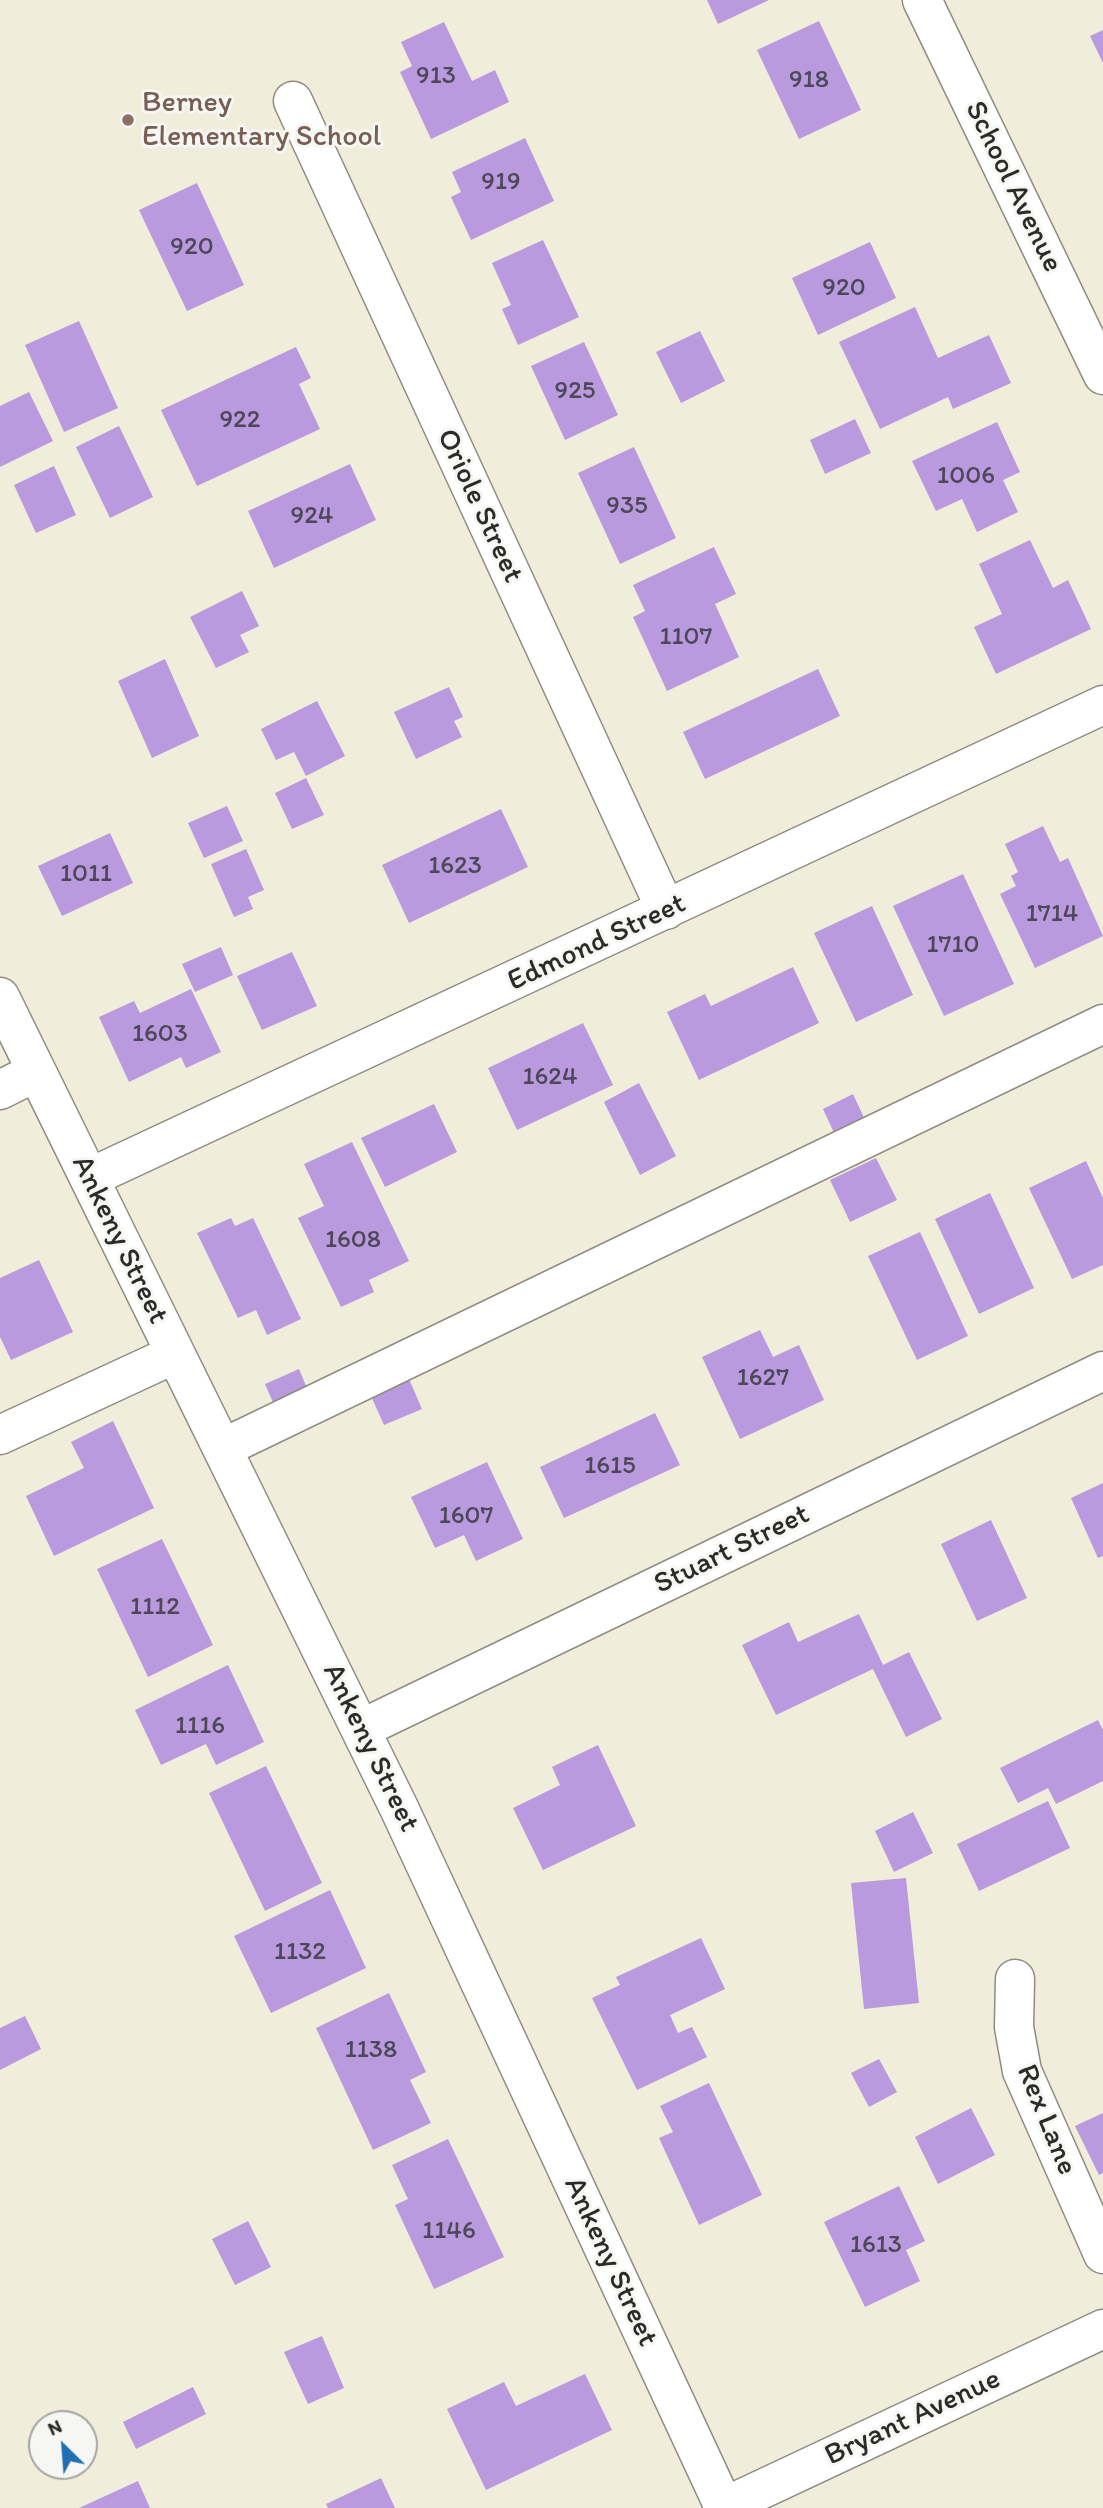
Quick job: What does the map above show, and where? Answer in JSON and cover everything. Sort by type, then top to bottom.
[{"type":"street","name":"School Avenue","points":[[922,0],[1101,363]]},
{"type":"street","name":"Oriole Street","points":[[293,101],[666,910]]},
{"type":"street","name":"Edmond Street","points":[[89,1178],[1103,705]]},
{"type":"street","name":"Ankeny Street","points":[[0,997],[361,1729],[723,2508]]},
{"type":"street","points":[[223,1448],[1103,1024]]},
{"type":"street","points":[[0,1090],[36,1073]]},
{"type":"street","points":[[0,1435],[175,1354]]},
{"type":"street","name":"Stuart Street","points":[[361,1729],[1103,1371]]},
{"type":"street","name":"Rex Lane","points":[[1015,1979],[1014,2026],[1022,2071],[1103,2254]]},
{"type":"street","name":"Bryant Avenue","points":[[723,2508],[1103,2329]]},
{"type":"building","points":[[707,0],[769,0],[718,24]]},
{"type":"building","points":[[819,21],[861,110],[799,139],[757,50]]},
{"type":"building","points":[[444,22],[472,81],[495,70],[509,102],[431,139],[400,72],[412,66],[401,42]]},
{"type":"building","points":[[1103,30],[1103,63],[1090,36]]},
{"type":"building","points":[[525,138],[554,201],[471,240],[451,197],[461,192],[452,172]]},
{"type":"building","points":[[197,183],[244,285],[187,311],[139,210]]},
{"type":"building","points":[[543,240],[579,317],[518,345],[502,309],[511,305],[492,263]]},
{"type":"building","points":[[870,242],[896,298],[818,335],[792,278]]},
{"type":"building","points":[[915,307],[938,358],[989,335],[1011,383],[953,409],[948,397],[880,429],[839,342]]},
{"type":"building","points":[[79,321],[118,408],[64,432],[25,345]]},
{"type":"building","points":[[700,331],[725,381],[681,403],[656,352]]},
{"type":"building","points":[[584,342],[618,415],[565,440],[531,366]]},
{"type":"building","points":[[296,347],[311,378],[299,384],[320,429],[197,486],[161,410]]},
{"type":"building","points":[[29,392],[53,441],[0,467],[0,406]]},
{"type":"building","points":[[855,419],[871,453],[825,474],[810,440]]},
{"type":"building","points":[[997,422],[1020,472],[1003,480],[1018,512],[977,532],[962,499],[936,511],[912,461]]},
{"type":"building","points":[[119,426],[153,497],[110,518],[76,447]]},
{"type":"building","points":[[634,447],[676,538],[620,564],[578,473]]},
{"type":"building","points":[[350,464],[376,520],[274,568],[248,511]]},
{"type":"building","points":[[54,466],[76,515],[36,533],[14,485]]},
{"type":"building","points":[[1030,540],[1053,588],[1068,580],[1091,629],[996,674],[974,627],[1002,614],[979,564]]},
{"type":"building","points":[[714,547],[736,594],[715,604],[739,657],[667,691],[633,617],[645,611],[633,585]]},
{"type":"building","points":[[242,591],[259,626],[240,635],[249,652],[216,668],[190,617]]},
{"type":"building","points":[[165,659],[199,736],[152,758],[118,681]]},
{"type":"building","points":[[818,669],[840,716],[705,779],[683,732]]},
{"type":"building","points":[[449,687],[463,717],[454,721],[462,737],[416,759],[394,712]]},
{"type":"building","points":[[317,701],[345,756],[306,776],[294,752],[276,760],[261,729]]},
{"type":"building","points":[[306,778],[324,815],[292,829],[275,793]]},
{"type":"building","points":[[227,806],[243,841],[204,858],[188,823]]},
{"type":"building","points":[[501,809],[528,867],[409,923],[382,865]]},
{"type":"building","points":[[1043,826],[1060,862],[1068,858],[1103,936],[1035,968],[1000,894],[1016,886],[1011,876],[1018,872],[1005,844]]},
{"type":"building","points":[[110,833],[133,883],[62,916],[38,866]]},
{"type":"building","points":[[246,849],[264,890],[248,897],[253,909],[234,917],[211,864]]},
{"type":"building","points":[[963,874],[1014,984],[944,1016],[893,906]]},
{"type":"building","points":[[872,906],[913,995],[856,1022],[814,933]]},
{"type":"building","points":[[221,947],[233,975],[195,992],[182,964]]},
{"type":"building","points":[[292,952],[317,1006],[262,1030],[237,976]]},
{"type":"building","points":[[793,967],[819,1023],[699,1080],[667,1012],[705,994],[711,1006]]},
{"type":"building","points":[[191,989],[221,1052],[186,1068],[181,1057],[129,1082],[99,1017],[134,1001],[140,1013]]},
{"type":"building","points":[[583,1023],[613,1085],[517,1130],[488,1068]]},
{"type":"building","points":[[639,1083],[676,1156],[640,1175],[604,1102]]},
{"type":"building","points":[[853,1094],[866,1122],[835,1135],[823,1109]]},
{"type":"building","points":[[434,1104],[457,1152],[385,1187],[361,1138]]},
{"type":"building","points":[[352,1142],[409,1261],[369,1280],[374,1292],[341,1307],[298,1218],[324,1206],[304,1164]]},
{"type":"building","points":[[876,1158],[897,1200],[850,1222],[830,1180]]},
{"type":"building","points":[[1086,1161],[1103,1198],[1103,1265],[1072,1279],[1029,1188]]},
{"type":"building","points":[[990,1193],[1034,1288],[979,1314],[935,1219]]},
{"type":"building","points":[[231,1218],[235,1226],[253,1218],[301,1319],[267,1335],[256,1310],[238,1318],[197,1233]]},
{"type":"building","points":[[920,1232],[968,1336],[917,1360],[868,1256]]},
{"type":"building","points":[[39,1260],[73,1332],[11,1360],[0,1337],[0,1278]]},
{"type":"building","points":[[760,1330],[773,1357],[799,1345],[824,1400],[740,1439],[702,1357]]},
{"type":"building","points":[[299,1369],[309,1393],[275,1407],[265,1384]]},
{"type":"building","points":[[409,1379],[422,1409],[384,1425],[371,1396]]},
{"type":"building","points":[[655,1413],[680,1465],[564,1518],[540,1467]]},
{"type":"building","points":[[113,1421],[154,1508],[54,1556],[26,1496],[84,1468],[71,1442]]},
{"type":"building","points":[[487,1462],[523,1539],[476,1561],[464,1535],[435,1548],[411,1497]]},
{"type":"building","points":[[1103,1483],[1103,1556],[1098,1558],[1071,1498]]},
{"type":"building","points":[[991,1520],[1027,1598],[977,1621],[941,1544]]},
{"type":"building","points":[[162,1539],[213,1645],[148,1677],[97,1569]]},
{"type":"building","points":[[859,1614],[883,1665],[909,1652],[942,1719],[906,1737],[873,1669],[776,1715],[742,1645],[789,1622],[798,1642]]},
{"type":"building","points":[[228,1665],[264,1742],[216,1765],[206,1744],[161,1765],[135,1710]]},
{"type":"building","points":[[1098,1720],[1103,1730],[1103,1781],[1056,1804],[1048,1788],[1018,1803],[1000,1768]]},
{"type":"building","points":[[598,1745],[636,1826],[543,1870],[513,1808],[560,1785],[552,1767]]},
{"type":"building","points":[[266,1766],[322,1883],[265,1911],[209,1793]]},
{"type":"building","points":[[1048,1801],[1070,1848],[979,1891],[957,1844]]},
{"type":"building","points":[[913,1812],[933,1853],[894,1872],[875,1831]]},
{"type":"building","points":[[906,1878],[919,2003],[864,2009],[851,1883]]},
{"type":"building","points":[[330,1890],[366,1968],[271,2013],[234,1936]]},
{"type":"building","points":[[701,1938],[725,1989],[670,2015],[678,2033],[692,2027],[707,2057],[637,2090],[592,1998],[620,1985],[616,1977]]},
{"type":"building","points":[[389,1993],[426,2072],[410,2080],[431,2123],[373,2150],[316,2028]]},
{"type":"building","points":[[25,2016],[41,2049],[0,2070],[0,2028]]},
{"type":"building","points":[[879,2059],[897,2092],[869,2107],[851,2073]]},
{"type":"building","points":[[709,2083],[762,2195],[699,2225],[659,2138],[673,2132],[660,2106]]},
{"type":"building","points":[[971,2108],[995,2155],[938,2184],[915,2137]]},
{"type":"building","points":[[1103,2113],[1103,2173],[1099,2175],[1075,2126]]},
{"type":"building","points":[[448,2139],[504,2257],[434,2289],[395,2205],[408,2199],[392,2165]]},
{"type":"building","points":[[899,2186],[925,2241],[906,2250],[920,2281],[865,2307],[824,2222]]},
{"type":"building","points":[[248,2221],[271,2267],[235,2285],[212,2239]]},
{"type":"building","points":[[322,2336],[344,2388],[308,2404],[284,2352]]},
{"type":"building","points":[[585,2374],[612,2430],[486,2490],[447,2409],[504,2382],[516,2406]]},
{"type":"building","points":[[193,2387],[206,2414],[136,2449],[123,2422]]},
{"type":"building","points":[[381,2478],[395,2508],[328,2508],[326,2504]]},
{"type":"building","points":[[138,2481],[150,2508],[79,2508]]},
{"type":"place","name":"Berney Elementary School","points":[[128,120]]}]
